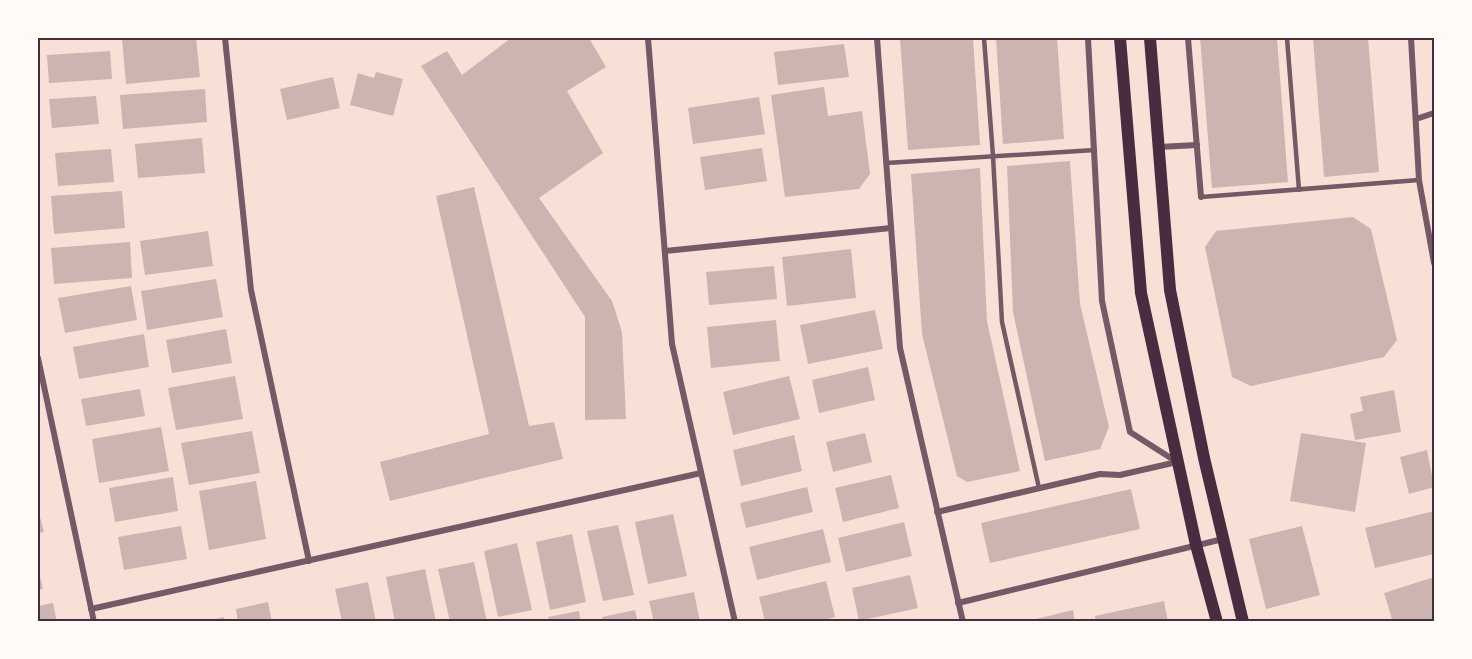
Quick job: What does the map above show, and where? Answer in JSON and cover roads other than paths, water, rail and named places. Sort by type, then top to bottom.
[{"type":"main road","points":[[1120,38],[1141,293],[1196,545],[1217,621]]},
{"type":"main road","points":[[1150,38],[1170,290],[1193,405],[1243,621]]},
{"type":"street","points":[[225,38],[251,290],[309,561]]},
{"type":"street","points":[[648,38],[672,344],[735,621]]},
{"type":"street","points":[[877,38],[900,348],[963,621]]},
{"type":"street","points":[[1088,38],[1102,301],[1130,432],[1177,462]]},
{"type":"street","points":[[1188,38],[1201,198]]},
{"type":"street","points":[[1411,38],[1419,180],[1434,264]]},
{"type":"street","points":[[1416,119],[1434,113]]},
{"type":"street","points":[[1158,147],[1197,145]]},
{"type":"street","points":[[665,251],[891,228]]},
{"type":"street","points":[[38,358],[94,621]]},
{"type":"street","points":[[937,512],[1100,474],[1120,475],[1177,462]]},
{"type":"street","points":[[91,609],[701,473]]},
{"type":"street","points":[[958,603],[1223,539]]},
{"type":"lane","points":[[984,38],[1002,322],[1039,488]]},
{"type":"lane","points":[[1287,38],[1299,190]]},
{"type":"lane","points":[[886,163],[1095,150]]},
{"type":"lane","points":[[1201,198],[1419,180]]}]
